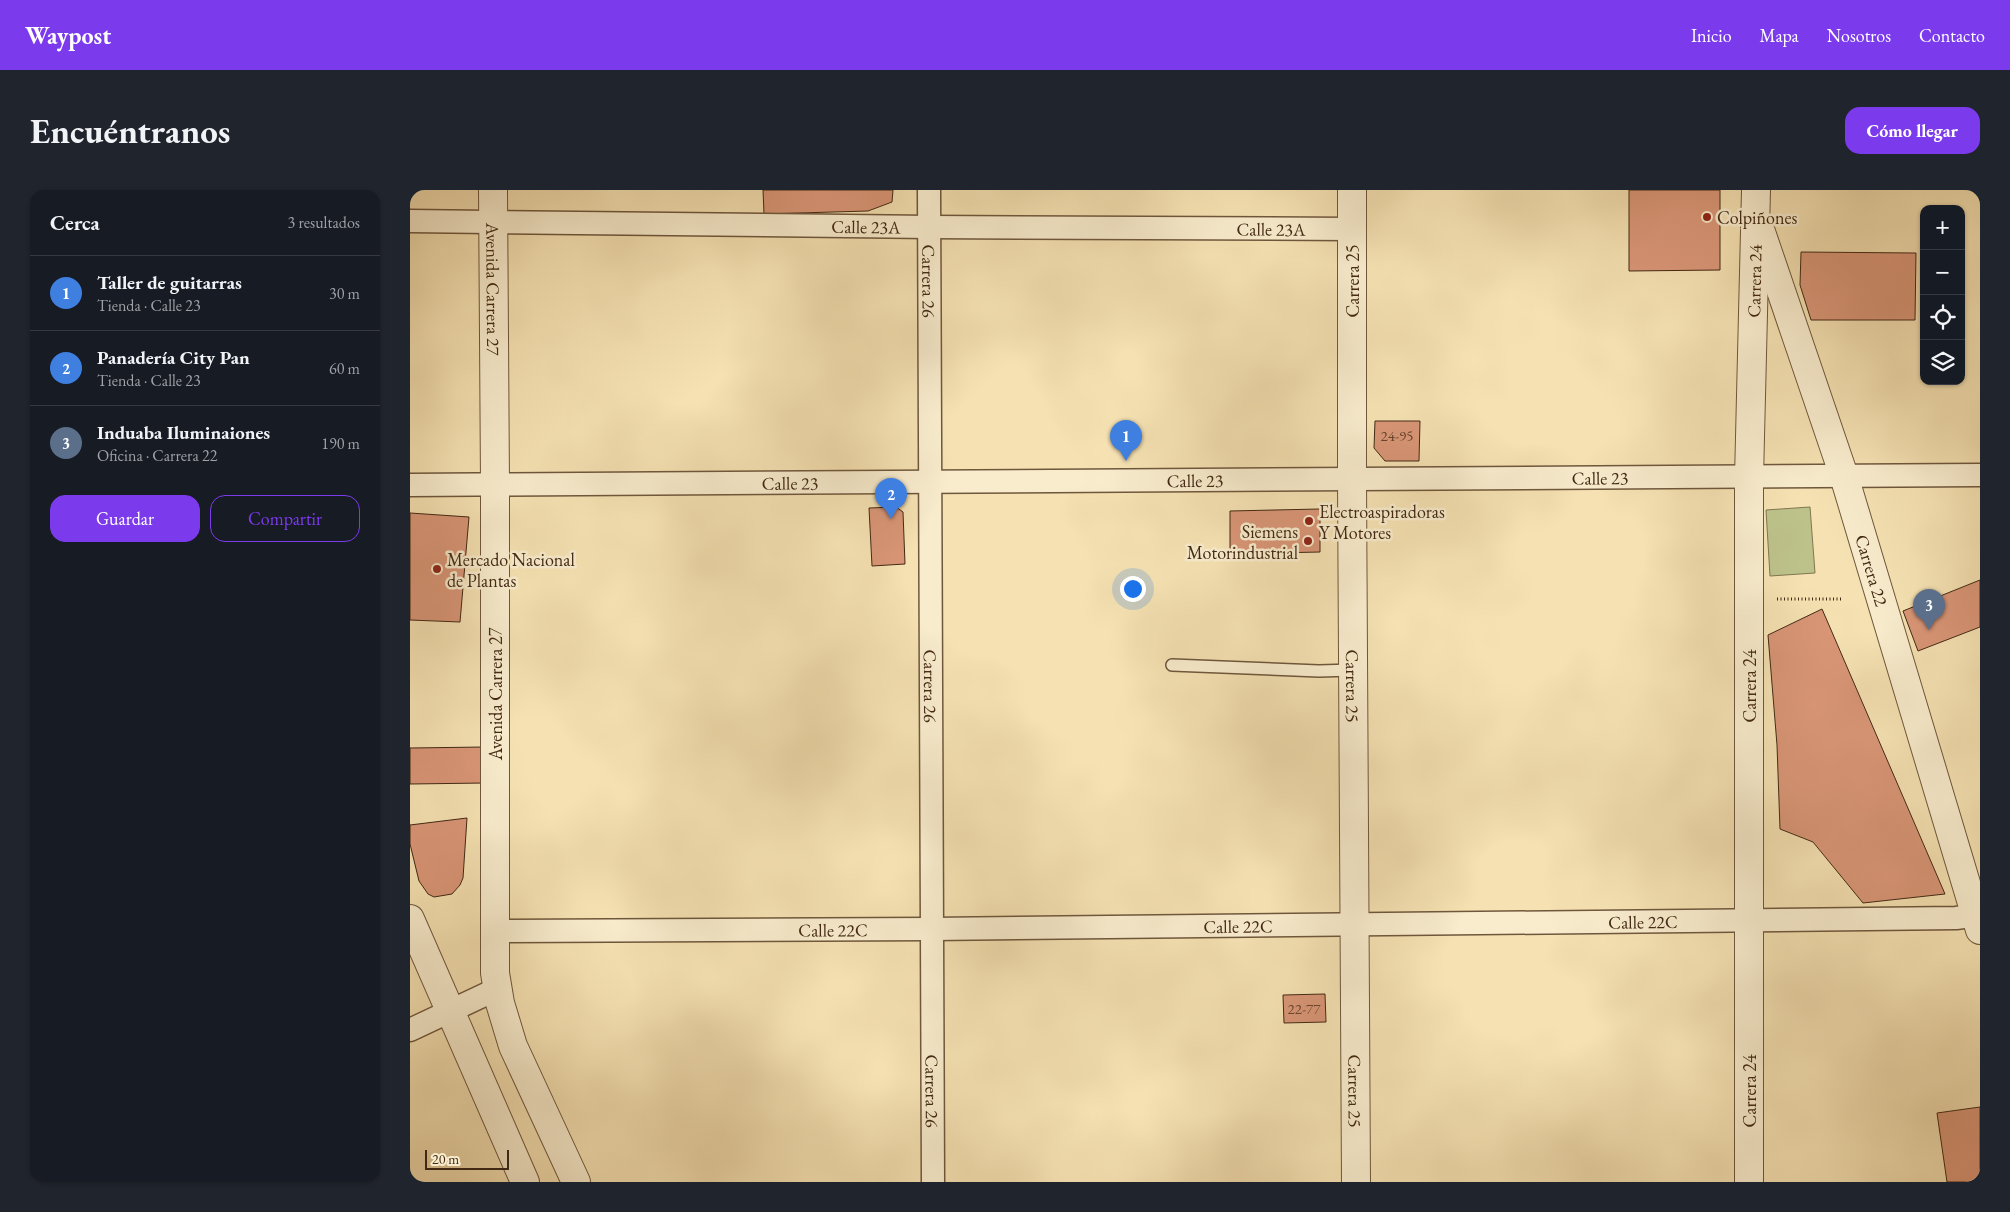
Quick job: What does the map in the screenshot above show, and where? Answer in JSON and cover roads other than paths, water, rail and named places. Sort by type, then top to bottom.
[{"type":"street","name":"Avenida Carrera 27","points":[[493,190],[495,484],[494,931],[497,990],[513,1046],[576,1182]]},
{"type":"street","name":"Carrera 26","points":[[929,190],[933,1182]]},
{"type":"street","name":"Carrera 25","points":[[1352,190],[1356,1182]]},
{"type":"street","name":"Carrera 22","points":[[1756,202],[1844,476],[1978,920]]},
{"type":"street","name":"Carrera 24","points":[[1749,1182],[1749,478],[1756,202]]},
{"type":"street","name":"Calle 23A","points":[[410,221],[930,227],[1352,229]]},
{"type":"street","name":"Calle 23","points":[[410,485],[1749,478],[1980,475]]},
{"type":"street","name":"Calle 22C","points":[[494,931],[932,929],[1956,918],[1978,920]]},
{"type":"street","points":[[410,919],[525,1182]]},
{"type":"street","points":[[410,1030],[497,990]]},
{"type":"lane","points":[[1172,665],[1319,671],[1353,670]]},
{"type":"place","name":"Colpiñones","points":[[1707,217]]},
{"type":"place","name":"Taller de guitarras","points":[[1126,461]]},
{"type":"place","name":"Panadería City Pan","points":[[891,519]]},
{"type":"place","name":"Electroaspiradoras Y Motores","points":[[1309,521]]},
{"type":"place","name":"Siemens Motorindustrial","points":[[1308,541]]},
{"type":"place","name":"Mercado Nacional de Plantas","points":[[437,569]]},
{"type":"place","name":"Induaba Iluminaiones","points":[[1929,630]]}]
